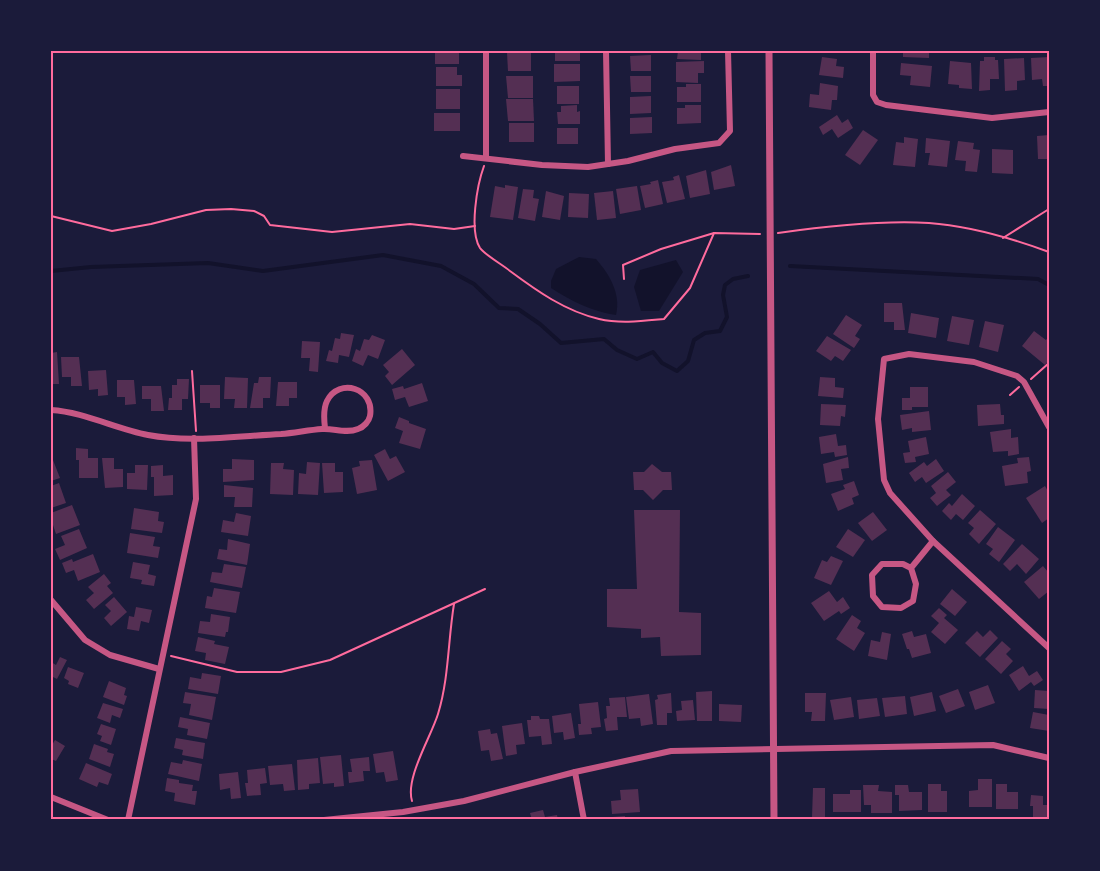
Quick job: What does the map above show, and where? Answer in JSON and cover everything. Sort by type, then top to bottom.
[{"type":"street","points":[[486,51],[486,158]]},
{"type":"street","points":[[606,51],[608,164]]},
{"type":"street","points":[[463,156],[542,165],[588,167],[628,161],[675,149],[719,143],[730,131],[728,51]]},
{"type":"street","points":[[769,51],[774,820]]},
{"type":"street","points":[[873,51],[873,94],[877,102],[902,108],[992,118],[1049,112]]},
{"type":"street","points":[[1049,427],[1024,382],[1017,376],[974,362],[909,354],[884,359],[878,419],[884,480],[890,493],[933,541],[1049,648]]},
{"type":"street","points":[[51,410],[68,412],[122,430],[150,436],[195,438],[298,433],[325,428],[343,431],[358,430],[370,418],[367,396],[358,389],[347,387],[338,389],[327,401],[324,409],[325,428]]},
{"type":"street","points":[[128,820],[196,499],[195,438]]},
{"type":"street","points":[[911,567],[933,541]]},
{"type":"street","points":[[882,564],[903,564],[911,567],[916,584],[913,601],[901,608],[882,607],[873,596],[872,575],[882,564]]},
{"type":"street","points":[[51,600],[85,640],[110,656],[159,669]]},
{"type":"street","points":[[324,820],[414,809],[497,794],[575,772],[671,751],[993,745],[1049,758]]},
{"type":"street","points":[[575,772],[584,820]]},
{"type":"street","points":[[51,797],[108,820]]},
{"type":"path","points":[[486,158],[479,182],[475,226],[480,248],[538,292],[568,308],[600,319],[631,322],[664,319],[690,288],[714,232]]},
{"type":"path","points":[[1004,238],[1049,209]]},
{"type":"path","points":[[51,216],[112,231],[206,210],[254,211],[264,216],[270,225],[332,232],[410,224],[454,229],[475,226]]},
{"type":"path","points":[[624,279],[623,265],[661,249],[714,232],[771,234],[846,226],[929,223],[968,228],[1049,252]]},
{"type":"path","points":[[192,371],[195,438]]},
{"type":"path","points":[[162,654],[237,672],[281,672],[330,660],[485,589]]},
{"type":"path","points":[[414,809],[410,795],[414,778],[439,713],[446,679],[454,604]]},
{"type":"shaded area","points":[[579,257],[596,259],[606,272],[616,292],[616,315],[582,305],[551,288],[556,269]]},
{"type":"shaded area","points":[[676,260],[683,272],[659,311],[641,311],[634,287],[640,270]]},
{"type":"building","points":[[435,51],[459,51],[459,64],[435,64]]},
{"type":"building","points":[[555,51],[580,51],[580,61],[555,61]]},
{"type":"building","points":[[678,51],[701,51],[701,60],[677,59]]},
{"type":"building","points":[[903,51],[929,51],[929,58],[903,57]]},
{"type":"building","points":[[507,53],[531,53],[531,71],[508,71]]},
{"type":"building","points":[[651,55],[651,71],[631,71],[630,56]]},
{"type":"building","points":[[822,57],[837,59],[836,66],[844,67],[843,78],[819,75]]},
{"type":"building","points":[[984,57],[995,57],[995,60],[998,60],[999,79],[990,79],[990,90],[979,91],[980,61],[984,61]]},
{"type":"building","points":[[1049,57],[1049,86],[1043,86],[1042,79],[1032,80],[1031,58]]},
{"type":"building","points":[[1024,58],[1025,80],[1017,81],[1017,90],[1005,91],[1004,59]]},
{"type":"building","points":[[704,61],[704,73],[698,73],[698,83],[676,82],[676,62]]},
{"type":"building","points":[[950,61],[971,63],[972,89],[948,84]]},
{"type":"building","points":[[901,63],[932,66],[930,87],[910,85],[911,76],[900,75]]},
{"type":"building","points":[[554,64],[580,64],[580,81],[554,82]]},
{"type":"building","points":[[436,67],[457,67],[457,75],[462,75],[462,86],[436,86]]},
{"type":"building","points":[[506,76],[533,76],[533,98],[508,98]]},
{"type":"building","points":[[630,76],[651,76],[651,92],[631,92]]},
{"type":"building","points":[[820,83],[838,86],[837,100],[832,100],[831,110],[809,107],[810,94],[819,95]]},
{"type":"building","points":[[686,84],[701,84],[701,102],[677,102],[677,87],[686,87]]},
{"type":"building","points":[[557,86],[579,86],[579,104],[557,104]]},
{"type":"building","points":[[436,89],[460,89],[460,109],[436,109]]},
{"type":"building","points":[[651,96],[651,113],[630,114],[630,97]]},
{"type":"building","points":[[506,99],[533,99],[534,121],[508,121]]},
{"type":"building","points":[[577,105],[577,112],[580,111],[580,124],[558,124],[557,112],[561,112],[561,106]]},
{"type":"building","points":[[685,105],[701,105],[701,123],[677,124],[677,108],[685,108]]},
{"type":"building","points":[[434,113],[460,113],[460,131],[434,131]]},
{"type":"building","points":[[837,115],[842,123],[848,119],[853,128],[838,138],[832,129],[823,135],[819,127]]},
{"type":"building","points":[[652,117],[652,133],[630,134],[630,118]]},
{"type":"building","points":[[509,123],[534,123],[534,142],[509,142]]},
{"type":"building","points":[[557,128],[578,128],[578,144],[557,144]]},
{"type":"building","points":[[863,130],[878,140],[860,165],[845,155]]},
{"type":"building","points":[[1049,135],[1049,159],[1038,159],[1037,136]]},
{"type":"building","points":[[904,137],[918,139],[915,167],[893,165],[896,142],[904,143]]},
{"type":"building","points":[[926,138],[950,141],[947,167],[928,165],[930,153],[925,153]]},
{"type":"building","points":[[958,141],[974,143],[973,149],[980,150],[977,172],[965,171],[966,161],[955,160]]},
{"type":"building","points":[[992,149],[1013,150],[1013,174],[992,173]]},
{"type":"building","points":[[731,165],[735,186],[714,190],[711,172]]},
{"type":"building","points":[[706,170],[710,194],[690,198],[686,176]]},
{"type":"building","points":[[679,175],[685,199],[667,203],[662,182],[674,180],[673,177]]},
{"type":"building","points":[[658,180],[663,204],[645,208],[640,186]]},
{"type":"building","points":[[505,185],[518,187],[513,220],[490,217],[495,186],[505,188]]},
{"type":"building","points":[[637,186],[641,210],[620,214],[616,189]]},
{"type":"building","points":[[523,189],[534,190],[533,198],[539,199],[535,221],[518,218]]},
{"type":"building","points":[[546,191],[564,196],[560,220],[542,217]]},
{"type":"building","points":[[613,191],[616,218],[597,220],[594,193]]},
{"type":"building","points":[[569,193],[589,194],[588,218],[568,217]]},
{"type":"building","points":[[884,303],[902,303],[905,330],[894,330],[894,322],[884,322]]},
{"type":"building","points":[[911,313],[939,318],[936,338],[908,333]]},
{"type":"building","points":[[846,315],[862,325],[855,336],[860,339],[854,348],[833,334]]},
{"type":"building","points":[[952,316],[974,320],[969,345],[947,341]]},
{"type":"building","points":[[985,321],[1004,325],[998,352],[979,347]]},
{"type":"building","points":[[1034,331],[1046,340],[1049,336],[1049,360],[1045,365],[1022,346]]},
{"type":"building","points":[[341,333],[354,335],[349,357],[339,355],[338,363],[326,361],[329,350],[332,351],[335,338],[340,339]]},
{"type":"building","points":[[372,335],[385,340],[378,359],[368,355],[363,366],[352,361],[356,349],[360,351],[364,339],[369,340]]},
{"type":"building","points":[[827,336],[851,350],[843,361],[835,356],[831,361],[816,351]]},
{"type":"building","points":[[302,341],[320,342],[318,372],[309,371],[310,358],[301,358]]},
{"type":"building","points":[[402,349],[415,365],[392,385],[385,376],[389,372],[383,365]]},
{"type":"building","points":[[57,352],[59,384],[51,384],[51,353]]},
{"type":"building","points":[[61,357],[79,357],[82,386],[71,386],[71,377],[62,377]]},
{"type":"building","points":[[106,370],[108,395],[98,396],[98,389],[89,390],[88,371]]},
{"type":"building","points":[[225,377],[248,378],[247,408],[234,408],[235,399],[224,399]]},
{"type":"building","points":[[259,377],[271,377],[270,398],[263,398],[263,408],[250,408],[254,383],[258,383]]},
{"type":"building","points":[[820,377],[835,378],[835,387],[844,388],[843,398],[818,396]]},
{"type":"building","points":[[177,379],[189,379],[188,399],[182,399],[182,410],[168,410],[169,398],[172,398],[172,385],[177,385]]},
{"type":"building","points":[[117,380],[134,380],[136,404],[125,405],[125,397],[117,397]]},
{"type":"building","points":[[278,382],[297,382],[297,398],[289,398],[289,406],[276,406]]},
{"type":"building","points":[[422,383],[428,401],[409,407],[405,397],[395,400],[392,389],[403,386],[404,389]]},
{"type":"building","points":[[200,385],[220,385],[220,408],[210,408],[210,403],[200,403]]},
{"type":"building","points":[[142,386],[161,386],[164,411],[151,411],[151,399],[142,399]]},
{"type":"building","points":[[910,387],[928,387],[928,407],[912,407],[912,410],[902,410],[902,398],[910,398]]},
{"type":"building","points":[[821,404],[846,405],[845,417],[841,416],[840,426],[820,425]]},
{"type":"building","points":[[1000,404],[1004,424],[978,426],[977,405]]},
{"type":"building","points":[[929,411],[931,430],[912,432],[912,428],[902,430],[900,415]]},
{"type":"building","points":[[399,417],[426,429],[420,449],[399,443],[403,431],[395,428]]},
{"type":"building","points":[[1011,429],[1011,438],[1018,437],[1019,454],[1008,456],[1008,451],[993,452],[990,432]]},
{"type":"building","points":[[836,434],[838,446],[846,445],[847,455],[835,457],[834,452],[821,454],[819,437]]},
{"type":"building","points":[[926,437],[929,454],[915,457],[916,462],[905,463],[903,453],[910,452],[908,441]]},
{"type":"building","points":[[76,448],[88,449],[88,458],[98,458],[98,478],[79,478]]},
{"type":"building","points":[[385,449],[390,459],[396,456],[405,472],[388,481],[374,455]]},
{"type":"building","points":[[51,455],[60,478],[51,481]]},
{"type":"building","points":[[848,457],[849,468],[841,469],[843,480],[826,483],[823,464]]},
{"type":"building","points":[[1029,457],[1031,471],[1027,472],[1028,483],[1005,486],[1002,466],[1018,463],[1017,458]]},
{"type":"building","points":[[102,458],[114,458],[114,469],[123,469],[123,487],[105,488]]},
{"type":"building","points":[[232,459],[254,460],[254,480],[223,482],[223,469],[232,469]]},
{"type":"building","points":[[936,459],[944,471],[926,483],[922,477],[915,482],[909,473],[924,462],[927,466]]},
{"type":"building","points":[[372,460],[377,490],[357,494],[352,468],[360,466],[359,461]]},
{"type":"building","points":[[307,462],[320,463],[318,495],[298,494],[299,473],[306,474]]},
{"type":"building","points":[[271,463],[284,463],[283,469],[294,470],[293,495],[270,494]]},
{"type":"building","points":[[322,463],[335,463],[335,472],[343,472],[343,492],[324,493]]},
{"type":"building","points":[[652,464],[662,472],[671,472],[672,490],[663,490],[653,500],[643,490],[634,490],[633,472],[644,472]]},
{"type":"building","points":[[135,465],[148,465],[147,490],[127,489],[127,473],[135,473]]},
{"type":"building","points":[[163,465],[163,476],[173,475],[173,495],[154,496],[154,477],[151,477],[151,466]]},
{"type":"building","points":[[948,472],[956,482],[946,490],[951,495],[937,506],[930,498],[936,493],[931,486]]},
{"type":"building","points":[[854,481],[859,495],[852,498],[854,504],[838,511],[831,494],[845,489],[843,485]]},
{"type":"building","points":[[59,483],[66,503],[51,508],[51,486]]},
{"type":"building","points":[[224,485],[253,488],[252,507],[234,507],[235,497],[224,497]]},
{"type":"building","points":[[1045,486],[1049,493],[1049,518],[1042,523],[1026,498]]},
{"type":"building","points":[[962,494],[975,506],[963,520],[956,514],[951,520],[942,511],[949,503],[952,506]]},
{"type":"building","points":[[72,505],[80,525],[56,534],[53,525],[51,526],[51,513]]},
{"type":"building","points":[[134,508],[159,512],[158,521],[164,522],[162,533],[131,529]]},
{"type":"building","points":[[634,510],[680,510],[679,612],[701,613],[701,655],[661,656],[660,637],[641,638],[641,629],[607,627],[607,589],[637,589]]},
{"type":"building","points":[[980,510],[996,524],[979,544],[969,534],[974,528],[968,523]]},
{"type":"building","points":[[873,512],[887,530],[872,541],[858,523]]},
{"type":"building","points":[[236,513],[251,516],[248,536],[221,532],[223,520],[234,522]]},
{"type":"building","points":[[998,527],[1015,540],[999,562],[989,554],[993,549],[986,544]]},
{"type":"building","points":[[79,529],[87,548],[60,560],[55,549],[65,545],[61,536]]},
{"type":"building","points":[[848,529],[865,540],[853,557],[836,547]]},
{"type":"building","points":[[130,533],[155,537],[153,546],[160,547],[158,558],[127,553]]},
{"type":"building","points":[[228,539],[250,544],[247,565],[217,559],[219,549],[227,550]]},
{"type":"building","points":[[1022,544],[1039,559],[1026,574],[1017,564],[1010,571],[1003,564]]},
{"type":"building","points":[[93,554],[100,572],[78,581],[74,570],[66,573],[62,563],[72,559],[73,562]]},
{"type":"building","points":[[831,556],[843,561],[831,585],[814,578],[822,560],[827,562]]},
{"type":"building","points":[[133,562],[150,565],[148,574],[156,576],[154,586],[141,584],[142,580],[130,578]]},
{"type":"building","points":[[224,564],[246,567],[242,588],[210,582],[212,572],[222,573]]},
{"type":"building","points":[[1043,566],[1049,573],[1049,591],[1039,599],[1024,582]]},
{"type":"building","points":[[104,574],[111,583],[107,586],[113,593],[94,609],[86,600],[94,593],[88,587]]},
{"type":"building","points":[[214,588],[240,592],[236,613],[205,608],[207,596],[212,597]]},
{"type":"building","points":[[952,589],[967,602],[955,616],[940,604]]},
{"type":"building","points":[[829,591],[837,602],[843,597],[850,608],[841,614],[839,611],[824,621],[811,603]]},
{"type":"building","points":[[114,597],[127,612],[111,626],[104,618],[111,611],[105,605]]},
{"type":"building","points":[[136,607],[152,610],[149,623],[141,621],[139,631],[127,629],[129,616],[134,617]]},
{"type":"building","points":[[939,608],[947,615],[944,618],[958,630],[945,644],[931,632],[939,623],[931,616]]},
{"type":"building","points":[[211,614],[230,617],[225,637],[198,633],[200,621],[210,622]]},
{"type":"building","points":[[852,615],[861,621],[857,628],[865,633],[854,651],[836,639]]},
{"type":"building","points":[[990,630],[998,638],[980,657],[965,643],[977,631],[983,637]]},
{"type":"building","points":[[912,631],[914,637],[926,634],[931,653],[912,658],[902,634]]},
{"type":"building","points":[[882,632],[891,634],[887,660],[868,656],[871,640],[880,642]]},
{"type":"building","points":[[198,637],[229,647],[225,664],[205,660],[206,653],[195,651]]},
{"type":"building","points":[[1002,641],[1011,649],[1006,654],[1013,661],[1001,674],[985,659]]},
{"type":"building","points":[[60,657],[67,660],[57,679],[51,676],[51,662],[56,665]]},
{"type":"building","points":[[1023,666],[1029,676],[1037,671],[1043,680],[1034,686],[1031,682],[1019,691],[1009,675]]},
{"type":"building","points":[[68,667],[84,673],[78,688],[68,684],[69,681],[64,678]]},
{"type":"building","points":[[202,673],[221,676],[218,694],[188,689],[190,677],[201,679]]},
{"type":"building","points":[[109,681],[126,688],[124,695],[127,696],[124,705],[103,697]]},
{"type":"building","points":[[988,685],[995,703],[975,710],[969,692]]},
{"type":"building","points":[[958,689],[965,706],[946,713],[939,696]]},
{"type":"building","points":[[1035,690],[1049,691],[1049,709],[1034,708]]},
{"type":"building","points":[[712,691],[712,721],[697,721],[696,692]]},
{"type":"building","points":[[185,692],[216,697],[212,720],[189,715],[191,704],[183,703]]},
{"type":"building","points":[[932,692],[936,711],[914,716],[910,697]]},
{"type":"building","points":[[671,693],[672,713],[667,713],[667,725],[657,725],[655,700],[658,699],[657,695]]},
{"type":"building","points":[[805,693],[826,693],[825,721],[811,721],[812,712],[805,712]]},
{"type":"building","points":[[649,694],[653,724],[641,726],[640,718],[629,719],[626,697]]},
{"type":"building","points":[[905,696],[907,714],[885,717],[882,698]]},
{"type":"building","points":[[625,697],[627,717],[617,717],[618,730],[606,731],[604,719],[607,718],[606,706],[610,706],[609,698]]},
{"type":"building","points":[[851,697],[854,717],[834,720],[830,700]]},
{"type":"building","points":[[877,698],[880,716],[859,719],[857,700]]},
{"type":"building","points":[[693,700],[695,720],[677,721],[676,711],[682,710],[681,701]]},
{"type":"building","points":[[598,702],[601,727],[591,728],[592,734],[579,735],[578,724],[581,724],[579,704]]},
{"type":"building","points":[[103,703],[123,709],[120,718],[112,715],[110,723],[97,718]]},
{"type":"building","points":[[719,704],[742,705],[741,722],[719,721]]},
{"type":"building","points":[[1033,712],[1049,715],[1049,731],[1030,728]]},
{"type":"building","points":[[571,713],[575,738],[564,740],[563,732],[554,733],[552,716]]},
{"type":"building","points":[[531,716],[549,719],[552,744],[542,745],[541,736],[529,737],[527,720],[531,720]]},
{"type":"building","points":[[180,717],[210,723],[207,739],[187,735],[188,729],[178,727]]},
{"type":"building","points":[[522,723],[525,744],[516,745],[517,754],[506,756],[502,726]]},
{"type":"building","points":[[101,724],[116,729],[111,745],[100,741],[102,736],[97,734]]},
{"type":"building","points":[[490,729],[491,734],[497,733],[503,759],[491,761],[489,750],[481,751],[478,731]]},
{"type":"building","points":[[176,738],[205,743],[203,759],[182,755],[183,750],[174,748]]},
{"type":"building","points":[[55,740],[65,746],[56,761],[51,759],[51,744]]},
{"type":"building","points":[[94,744],[114,754],[110,767],[89,759]]},
{"type":"building","points":[[393,751],[398,780],[386,782],[384,772],[376,773],[373,754]]},
{"type":"building","points":[[341,755],[344,786],[334,787],[334,783],[323,784],[320,757]]},
{"type":"building","points":[[369,757],[370,771],[363,771],[364,781],[349,783],[348,772],[352,772],[350,759]]},
{"type":"building","points":[[318,758],[320,783],[309,784],[309,789],[298,790],[297,760]]},
{"type":"building","points":[[183,760],[202,764],[199,781],[168,774],[171,762],[182,764]]},
{"type":"building","points":[[86,763],[112,774],[108,785],[99,782],[97,787],[79,779]]},
{"type":"building","points":[[292,764],[295,790],[284,791],[283,784],[270,785],[268,766]]},
{"type":"building","points":[[265,768],[267,783],[260,784],[261,795],[247,796],[245,783],[248,783],[247,770]]},
{"type":"building","points":[[238,772],[241,798],[231,799],[230,788],[220,790],[219,774]]},
{"type":"building","points":[[167,778],[193,785],[192,791],[197,791],[195,805],[174,801],[175,793],[165,791]]},
{"type":"building","points":[[978,779],[992,779],[992,807],[969,807],[969,791],[978,790]]},
{"type":"building","points":[[928,784],[941,784],[941,791],[947,791],[947,812],[928,812]]},
{"type":"building","points":[[996,784],[1007,784],[1007,792],[1018,792],[1018,809],[996,809]]},
{"type":"building","points":[[863,785],[879,785],[878,791],[892,792],[892,813],[871,813],[871,805],[864,805]]},
{"type":"building","points":[[895,785],[908,785],[909,792],[922,792],[922,810],[899,811],[899,795],[895,795]]},
{"type":"building","points":[[813,788],[825,788],[825,818],[812,817]]},
{"type":"building","points":[[638,789],[640,812],[612,814],[611,801],[621,800],[620,790]]},
{"type":"building","points":[[850,790],[861,790],[861,812],[833,812],[833,794],[850,794]]},
{"type":"building","points":[[1031,795],[1043,796],[1043,805],[1049,805],[1049,820],[1033,820],[1033,806],[1030,806]]},
{"type":"building","points":[[543,810],[545,817],[557,815],[558,820],[532,820],[530,813]]},
{"type":"building","points":[[625,816],[625,820],[612,820],[612,817]]},
{"type":"waterway","points":[[51,271],[91,267],[208,263],[263,271],[383,255],[441,266],[474,284],[499,308],[518,309],[540,324],[561,343],[604,339],[617,350],[637,359],[653,352],[662,363],[677,371],[688,361],[694,340],[705,333],[720,331],[727,317],[723,295],[725,285],[733,279],[748,276]]},
{"type":"waterway","points":[[790,266],[1038,279],[1049,285]]}]
